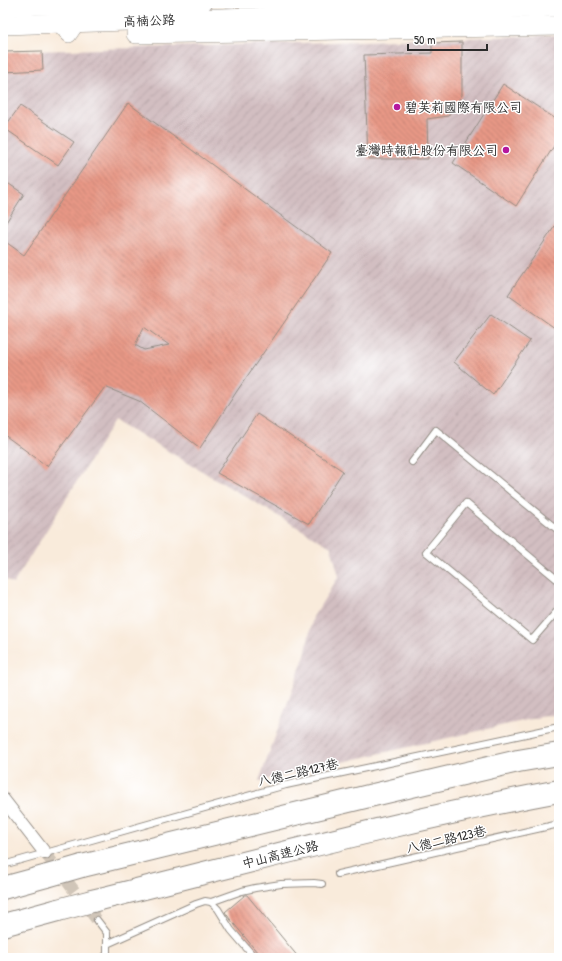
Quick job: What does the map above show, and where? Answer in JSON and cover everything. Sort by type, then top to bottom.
[{"type":"highway","points":[[3,888],[82,866],[369,796],[518,761],[559,754]]},
{"type":"highway","name":"中山高速公路","points":[[3,926],[58,910],[95,910],[375,831],[511,800],[559,791]]},
{"type":"main road","name":"高楠公路","points":[[3,25],[121,6],[202,3]]},
{"type":"main road","name":"高楠公路","points":[[3,7],[68,14],[559,26]]},
{"type":"main road","name":"高楠公路","points":[[3,38],[42,35],[68,14],[559,7]]},
{"type":"street","points":[[3,800],[46,853]]},
{"type":"lane","points":[[412,462],[436,430],[559,531]]},
{"type":"lane","points":[[559,582],[466,503],[426,552],[532,640],[559,609]]},
{"type":"lane","name":"八德二路127巷","points":[[3,865],[286,785],[559,728]]},
{"type":"lane","name":"八德二路123巷","points":[[338,874],[559,824]]},
{"type":"lane","points":[[107,944],[196,904],[206,901],[211,902],[255,888],[314,882],[322,884]]},
{"type":"lane","points":[[211,902],[218,909],[231,930],[255,958]]},
{"type":"lane","points":[[95,910],[106,932],[108,954],[103,958]]},
{"type":"shaded area","points":[[559,35],[559,714],[540,717],[259,781],[305,655],[313,617],[339,576],[331,547],[115,420],[13,584],[3,578],[3,52]]},
{"type":"building","name":"碧芙莉國際有限公司","points":[[462,42],[462,95],[448,116],[427,119],[428,159],[368,159],[364,55],[432,53],[432,43]]},
{"type":"building","points":[[42,51],[43,70],[3,72],[3,52]]},
{"type":"building","name":"臺灣時報社股份有限公司","points":[[503,84],[559,121],[559,138],[516,206],[453,163]]},
{"type":"building","points":[[128,103],[332,253],[237,391],[200,448],[139,401],[105,387],[47,466],[3,434],[3,240],[24,255]],"holes":[[[144,327],[169,345],[144,350],[135,345]]]},
{"type":"building","points":[[20,106],[74,142],[58,165],[4,128]]},
{"type":"building","points":[[3,180],[24,194],[3,227]]},
{"type":"building","points":[[559,220],[559,331],[508,295]]},
{"type":"building","points":[[491,314],[530,341],[493,395],[454,362]]},
{"type":"building","points":[[257,414],[343,471],[309,524],[217,473]]},
{"type":"building","points":[[245,895],[247,895],[299,958],[262,958],[225,912]]},
{"type":"tunnel","points":[[45,853],[97,920]]},
{"type":"place","name":"碧芙莉國際有限公司","points":[[397,107]]},
{"type":"place","name":"臺灣時報社股份有限公司","points":[[506,150]]}]
